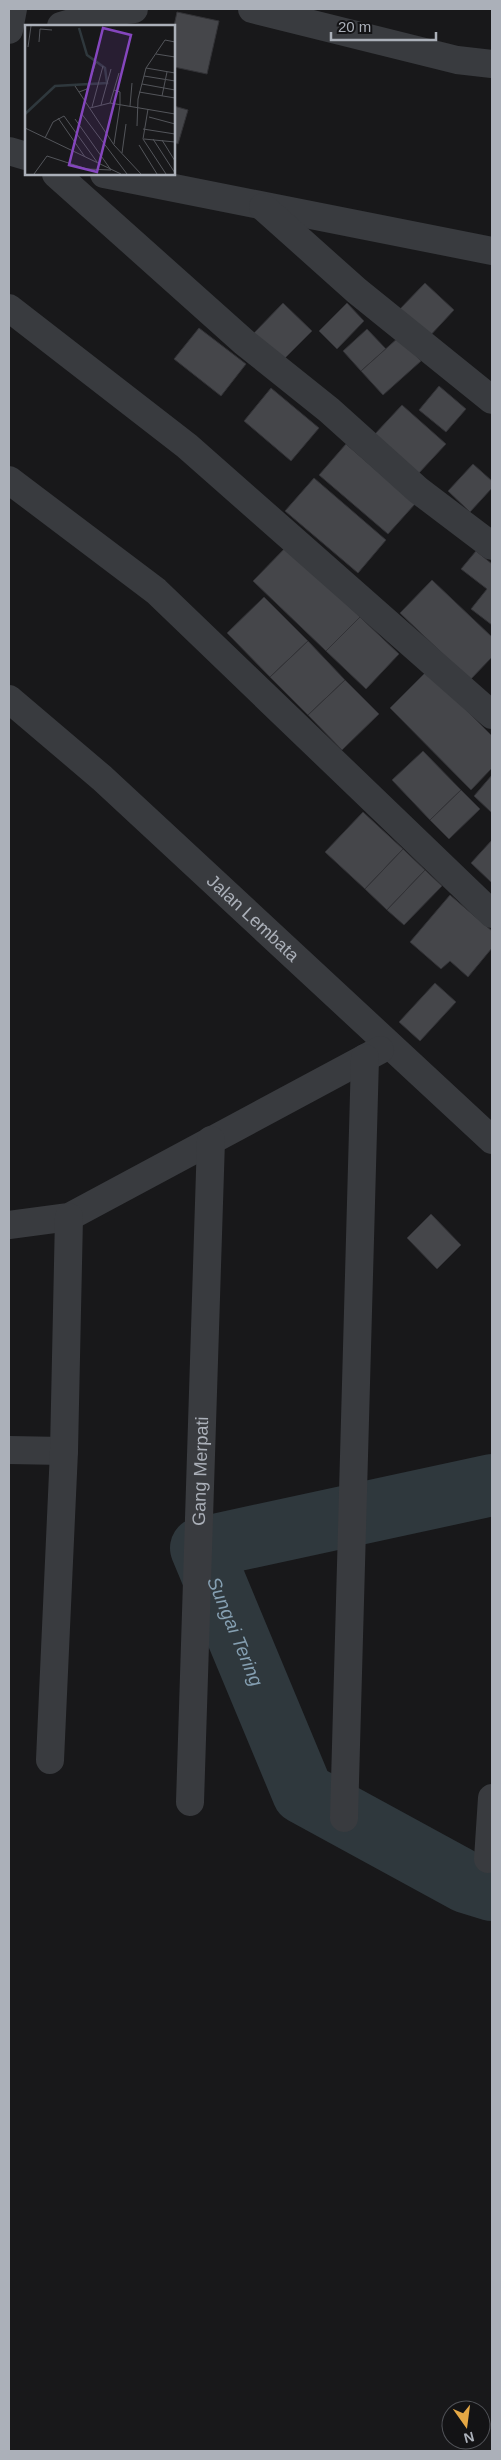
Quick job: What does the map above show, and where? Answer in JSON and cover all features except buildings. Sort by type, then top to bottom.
[{"type":"street","points":[[9,30],[13,9]]},
{"type":"street","points":[[64,25],[108,12],[134,9]]},
{"type":"street","points":[[252,9],[457,60],[492,64]]},
{"type":"street","points":[[9,36],[25,33]]},
{"type":"street","points":[[9,151],[25,156]]},
{"type":"street","points":[[57,175],[244,342],[329,410],[418,490],[492,546]]},
{"type":"street","points":[[109,175],[492,251]]},
{"type":"street","points":[[262,206],[357,291],[492,400]]},
{"type":"street","points":[[9,308],[187,446],[492,715]]},
{"type":"street","points":[[9,480],[156,591],[492,914]]},
{"type":"street","name":"Jalan Lembata","points":[[9,700],[102,778],[492,1140]]},
{"type":"street","points":[[9,1224],[69,1217],[390,1045]]},
{"type":"street","points":[[344,1818],[365,1058]]},
{"type":"street","name":"Gang Merpati","points":[[190,1802],[211,1140]]},
{"type":"street","points":[[50,1760],[64,1452],[69,1217]]},
{"type":"street","points":[[9,1450],[64,1452]]},
{"type":"street","points":[[488,1859],[492,1798]]},
{"type":"waterway","name":"Sungai Tering","points":[[492,1485],[201,1548],[303,1793],[466,1882],[492,1890]]}]
